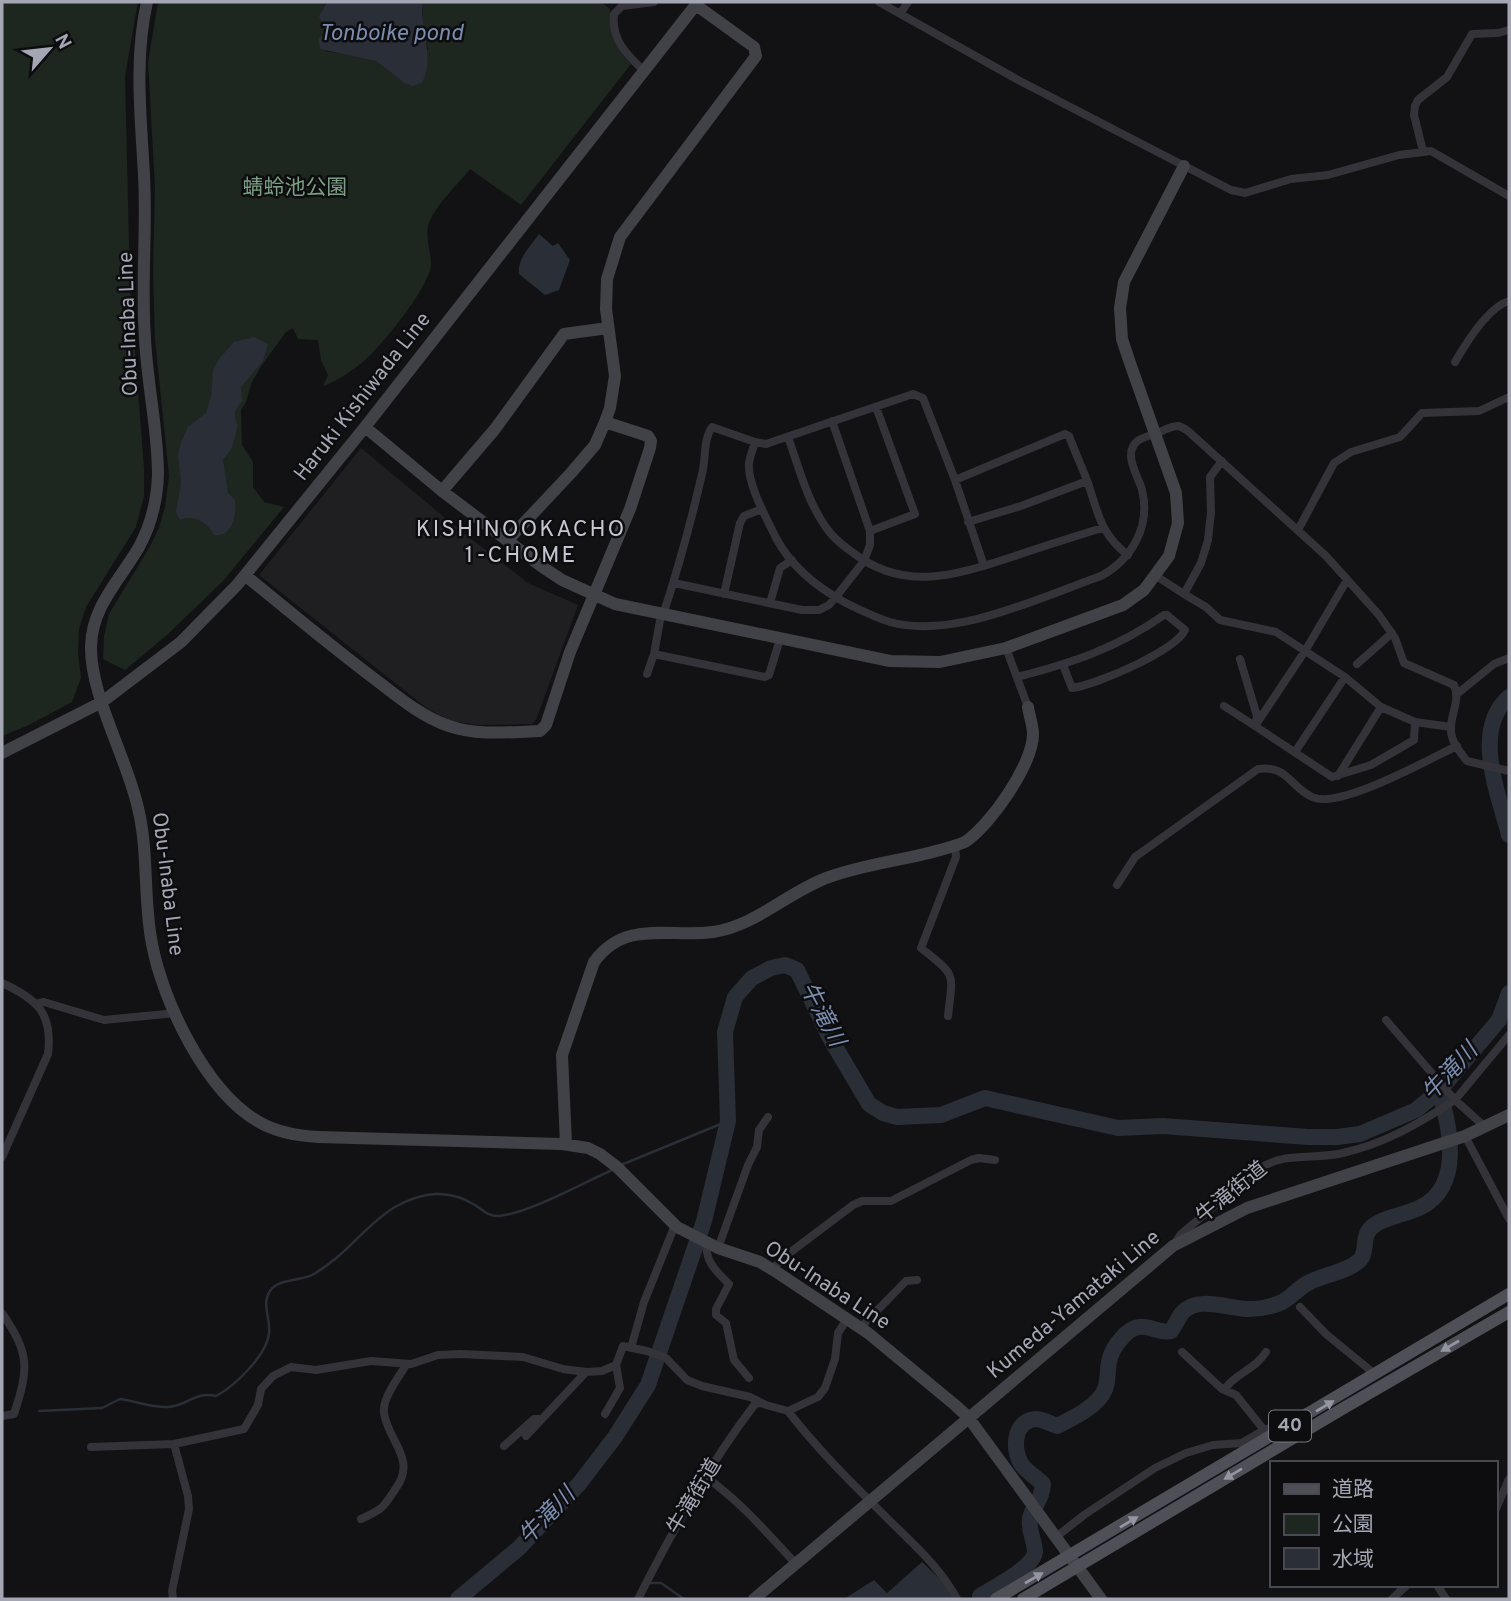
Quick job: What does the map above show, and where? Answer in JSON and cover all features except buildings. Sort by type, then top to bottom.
[{"type":"main road","name":"40","points":[[1023,1599],[1074,1562],[1280,1432],[1509,1294]]},
{"type":"main road","name":"40","points":[[996,1599],[1074,1562],[1509,1312]]},
{"type":"street","name":"Obu-Inaba Line","points":[[147,2],[140,37],[138,80],[145,204],[143,315],[157,458],[157,491],[146,532],[106,597],[93,628],[92,663],[102,702],[129,772],[139,809],[146,852],[152,945],[176,1013],[202,1063],[234,1103],[260,1123],[275,1130],[304,1136],[566,1144],[588,1148],[600,1154],[617,1167],[676,1226],[712,1245],[772,1269],[860,1328],[903,1361],[968,1417],[1074,1562]]},
{"type":"street","points":[[643,70],[620,46],[612,23],[614,14],[622,6],[654,2]]},
{"type":"street","points":[[879,2],[1020,81],[1231,190],[1245,193],[1291,179],[1328,174],[1399,155],[1431,151],[1509,196]]},
{"type":"street","points":[[902,11],[908,2]]},
{"type":"street","name":"Haruki Kishiwada Line","points":[[2,753],[102,702],[181,642],[246,576],[697,3]]},
{"type":"street","points":[[508,540],[579,464],[594,445],[605,422],[615,376],[606,309],[607,279],[620,237],[756,56],[754,47],[697,3]]},
{"type":"street","points":[[1423,151],[1414,115],[1418,100],[1447,77],[1472,34],[1509,30]]},
{"type":"street","points":[[365,427],[442,492],[562,580],[615,604],[864,657],[905,663],[940,662],[1006,648],[1123,605],[1144,590],[1168,556],[1178,523],[1174,481],[1122,340],[1120,308],[1125,282],[1184,166]]},
{"type":"street","points":[[1455,362],[1467,340],[1498,307],[1509,301]]},
{"type":"street","points":[[442,492],[495,429],[564,334],[608,328]]},
{"type":"street","points":[[647,674],[662,615],[674,583],[703,470],[708,433],[712,427],[766,444],[913,394],[923,398],[984,566]]},
{"type":"street","points":[[1298,530],[1323,480],[1342,456],[1400,438],[1422,413],[1479,411],[1509,397]]},
{"type":"street","points":[[870,531],[915,514],[876,407]]},
{"type":"street","points":[[674,583],[802,610],[819,610],[829,606],[864,561],[870,545],[870,531],[832,421]]},
{"type":"street","points":[[246,576],[342,655],[415,709],[448,726],[482,732],[540,731],[547,725],[570,652],[630,509],[651,441],[648,436],[605,422]]},
{"type":"street","points":[[755,442],[749,464],[762,509],[780,546],[804,575],[835,598],[864,612],[892,622],[935,626],[959,624],[1101,576],[1116,568],[1140,535],[1144,516],[1142,491],[1130,456],[1133,446],[1140,438],[1175,426],[1188,430],[1298,530],[1347,580],[1392,633],[1404,663],[1454,685],[1457,694],[1451,727],[1452,738],[1467,761],[1509,771]]},
{"type":"street","points":[[955,480],[1065,434],[1069,436],[1087,481],[1102,527],[1115,545],[1128,555]]},
{"type":"street","points":[[788,438],[811,503],[826,528],[864,561],[898,575],[920,578],[957,574],[1102,527]]},
{"type":"street","points":[[1184,594],[1208,540],[1211,512],[1210,477],[1222,461]]},
{"type":"street","points":[[968,522],[1021,506],[1087,481]]},
{"type":"street","points":[[724,594],[740,523],[744,516],[762,509]]},
{"type":"street","points":[[770,603],[780,568],[792,560]]},
{"type":"street","points":[[1156,576],[1206,607],[1220,620],[1276,632],[1345,677],[1381,707],[1415,722],[1451,727]]},
{"type":"street","points":[[1255,726],[1306,651],[1347,580]]},
{"type":"street","points":[[1017,677],[1063,665],[1127,639],[1164,615],[1185,630],[1183,635],[1162,650],[1084,686],[1072,688],[1063,665]]},
{"type":"street","points":[[1357,664],[1392,633]]},
{"type":"street","points":[[654,654],[765,677],[769,675],[780,639]]},
{"type":"street","points":[[566,1144],[562,1055],[594,962],[603,950],[629,935],[692,934],[733,927],[827,878],[955,845],[975,835],[991,819],[1026,761],[1033,734],[1028,707],[1006,648]]},
{"type":"street","points":[[1457,694],[1494,664],[1509,657]]},
{"type":"street","points":[[1240,659],[1257,716],[1255,726]]},
{"type":"street","points":[[1295,752],[1345,677]]},
{"type":"street","points":[[1224,706],[1332,777],[1371,765],[1414,740],[1415,722]]},
{"type":"street","points":[[1338,776],[1381,707]]},
{"type":"street","points":[[1117,885],[1135,857],[1258,769],[1279,769],[1313,797],[1336,799],[1365,789],[1457,746]]},
{"type":"street","points":[[948,1016],[952,979],[949,971],[921,948],[956,857],[955,845]]},
{"type":"street","points":[[2,984],[28,996],[49,1025],[48,1054],[2,1157]]},
{"type":"street","points":[[36,1004],[44,1002],[104,1020],[153,1013],[176,1013]]},
{"type":"street","points":[[1386,1020],[1454,1099],[1485,1127]]},
{"type":"street","name":"牛滝街道","points":[[1213,1217],[1259,1168],[1272,1160],[1341,1154],[1411,1129],[1454,1099],[1509,1035]]},
{"type":"street","name":"Kumeda-Yamataki Line","points":[[754,1599],[968,1417],[1213,1217],[1461,1137],[1509,1115]]},
{"type":"street","points":[[749,1378],[734,1360],[726,1324],[716,1315],[716,1309],[729,1284],[711,1266],[706,1256],[757,1147],[759,1130],[768,1117]]},
{"type":"street","points":[[1461,1137],[1509,1219]]},
{"type":"street","points":[[772,1269],[853,1205],[862,1201],[891,1200],[971,1160],[995,1160]]},
{"type":"street","points":[[631,1348],[644,1302],[676,1226]]},
{"type":"street","points":[[860,1328],[906,1281],[917,1280]]},
{"type":"street","points":[[1300,1307],[1326,1334],[1376,1375]]},
{"type":"street","points":[[2,1313],[18,1336],[25,1370],[14,1414],[2,1416]]},
{"type":"street","points":[[788,1411],[818,1397],[825,1388],[835,1359],[838,1333],[847,1319]]},
{"type":"street","points":[[605,1414],[620,1388],[616,1365],[623,1346],[666,1358],[687,1380],[750,1397],[788,1411],[804,1432],[943,1573],[957,1599]]},
{"type":"street","points":[[1182,1352],[1224,1390],[1236,1395],[1264,1430]]},
{"type":"street","points":[[1224,1390],[1234,1379],[1260,1362],[1266,1352]]},
{"type":"street","points":[[91,1447],[174,1444],[244,1429],[258,1405],[261,1390],[273,1376],[291,1367],[316,1370],[371,1361],[406,1364],[438,1355],[485,1354],[523,1357],[586,1373],[616,1365]]},
{"type":"street","points":[[361,1519],[387,1505],[404,1477],[400,1451],[384,1411],[406,1364]]},
{"type":"street","points":[[526,1436],[586,1373]]},
{"type":"street","name":"牛滝街道","points":[[638,1599],[660,1555],[731,1435],[755,1404],[761,1403]]},
{"type":"street","points":[[504,1446],[534,1419],[542,1419]]},
{"type":"street","points":[[1056,1537],[1155,1468],[1186,1452],[1213,1445],[1242,1443],[1273,1427],[1280,1432]]},
{"type":"street","points":[[173,1599],[172,1591],[189,1509],[174,1444]]},
{"type":"street","points":[[707,1478],[754,1518],[796,1564]]},
{"type":"street","points":[[1497,1507],[1509,1479]]},
{"type":"street","points":[[1503,1494],[1509,1504]]},
{"type":"street","points":[[1074,1562],[1101,1599]]},
{"type":"street","points":[[1392,1599],[1405,1587]]},
{"type":"shaded area","points":[[361,448],[528,583],[578,605],[536,720],[532,724],[477,725],[451,721],[428,709],[259,575]]},
{"type":"green space","points":[[2,2],[138,2],[125,76],[130,286],[144,496],[136,527],[86,607],[79,629],[81,678],[72,702],[2,736]]},
{"type":"green space","name":"蜻蛉池公園","points":[[158,2],[327,2],[322,16],[325,51],[376,61],[404,83],[428,49],[423,28],[423,2],[601,2],[610,9],[614,39],[631,64],[521,205],[470,169],[440,204],[429,222],[427,234],[431,264],[423,286],[393,330],[360,364],[339,379],[323,386],[328,375],[321,360],[318,340],[298,339],[293,328],[286,332],[251,384],[241,410],[242,445],[253,462],[253,487],[264,502],[284,507],[223,581],[167,635],[125,670],[103,659],[104,636],[109,614],[159,528],[169,476],[155,339],[155,188],[148,62]]},
{"type":"water","name":"Tonboike pond","points":[[327,2],[423,2],[428,62],[422,83],[413,86],[404,83],[376,61],[320,49],[318,38],[325,30],[319,16]]},
{"type":"water","points":[[539,234],[553,246],[558,243],[570,260],[559,290],[545,295],[519,274],[522,257]]},
{"type":"water","points":[[254,337],[268,344],[263,361],[241,387],[242,401],[235,415],[238,425],[232,448],[223,460],[228,493],[235,500],[234,518],[225,533],[214,535],[204,523],[190,518],[180,520],[176,512],[181,483],[178,454],[188,427],[206,413],[211,397],[213,370],[219,359],[234,342]]},
{"type":"water","points":[[922,1562],[942,1581],[953,1599],[844,1599],[874,1580],[887,1593]]},
{"type":"waterway","name":"牛滝川","points":[[1509,697],[1498,711],[1492,727],[1490,745],[1495,782],[1509,835]]},
{"type":"waterway","name":"牛滝川","points":[[458,1599],[519,1548],[579,1484],[615,1437],[648,1385],[704,1221],[728,1121],[725,1032],[735,997],[752,978],[771,968],[785,965],[797,970],[830,1038],[869,1104],[883,1113],[897,1117],[941,1115],[985,1098],[1118,1128],[1163,1126],[1308,1137],[1360,1134],[1416,1110],[1439,1091],[1499,1020],[1509,993]]},
{"type":"waterway","points":[[980,1596],[1020,1571],[1033,1558],[1035,1552],[1030,1519],[1043,1484],[1024,1468],[1019,1459],[1016,1445],[1019,1430],[1023,1425],[1036,1419],[1057,1426],[1093,1405],[1104,1391],[1114,1349],[1125,1334],[1134,1328],[1171,1331],[1182,1313],[1196,1305],[1214,1304],[1249,1309],[1272,1306],[1284,1301],[1306,1284],[1358,1262],[1372,1227],[1421,1207],[1434,1197],[1443,1185],[1450,1154],[1447,1121],[1439,1091]]},
{"type":"waterway","points":[[621,1165],[728,1121]]},
{"type":"waterway","points":[[39,1411],[102,1408],[120,1399],[169,1407],[203,1395],[216,1396],[241,1377],[263,1351],[269,1333],[266,1301],[273,1287],[307,1277],[324,1268],[374,1222],[395,1207],[425,1195],[445,1194],[465,1200],[491,1215],[510,1214],[540,1204],[612,1170]]},
{"type":"waterway","points":[[649,1583],[661,1583],[684,1599]]},
{"type":"district","name":"KISHINOOKACHO 1-CHOME","points":[[521,543]]}]
